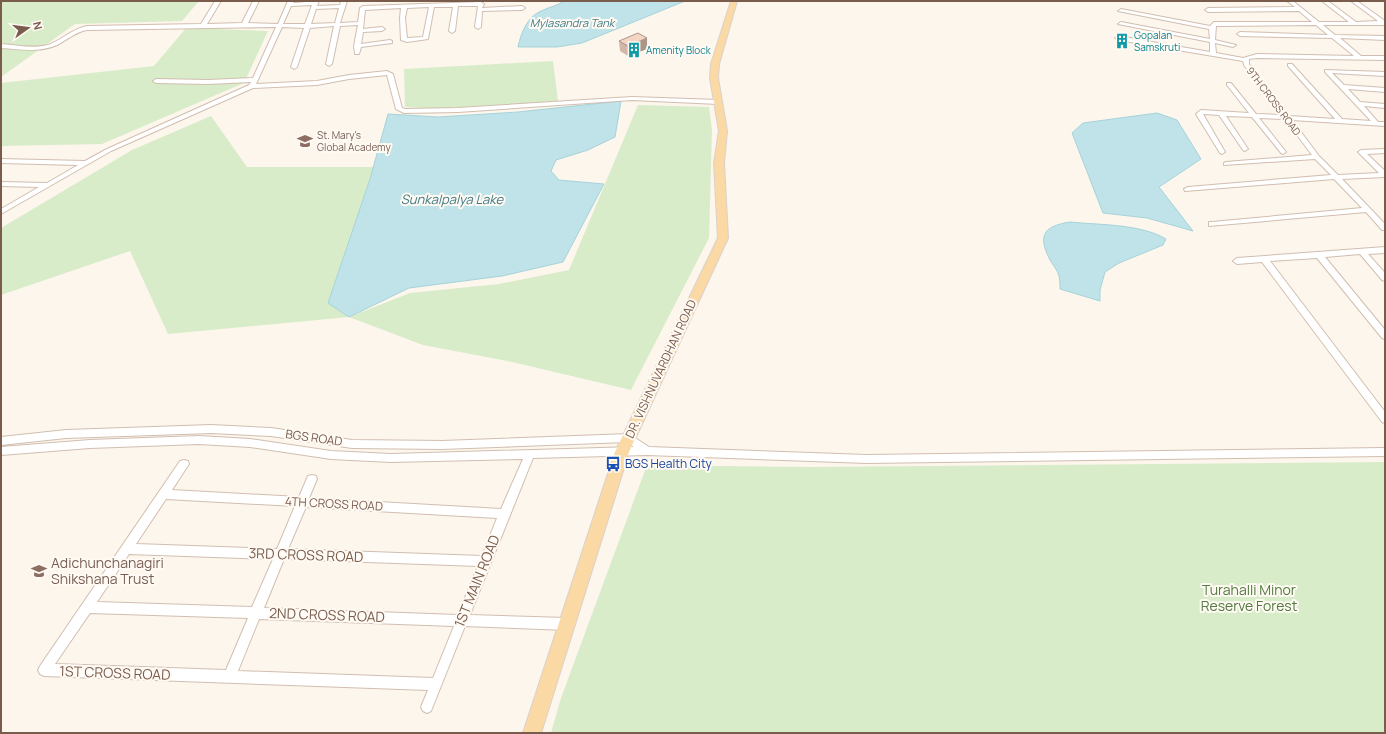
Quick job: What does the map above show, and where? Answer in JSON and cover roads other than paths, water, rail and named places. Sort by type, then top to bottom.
[{"type":"main road","name":"DR. VISHNUVARDHAN ROAD","points":[[532,733],[622,452],[723,238],[719,163],[723,131],[714,78],[715,64],[734,1]]},
{"type":"street","points":[[203,26],[218,1]]},
{"type":"street","points":[[244,25],[256,1]]},
{"type":"street","points":[[1290,1],[1359,57]]},
{"type":"street","points":[[1325,1],[1354,23]]},
{"type":"street","points":[[1354,1],[1385,23]]},
{"type":"street","points":[[390,42],[357,50],[363,8],[481,2],[478,27]]},
{"type":"street","points":[[3,210],[109,150],[253,83],[290,3],[344,3],[337,25],[329,64]]},
{"type":"street","points":[[294,67],[315,4]]},
{"type":"street","points":[[452,31],[456,4]]},
{"type":"street","points":[[405,6],[402,12],[404,40],[407,40],[426,38],[432,5]]},
{"type":"street","points":[[479,10],[522,8]]},
{"type":"street","points":[[1208,10],[1299,9]]},
{"type":"street","points":[[1121,11],[1212,28]]},
{"type":"street","points":[[1,46],[47,47],[55,44],[78,30],[85,28],[244,25],[308,26],[361,23]]},
{"type":"street","points":[[1213,55],[1212,25],[1385,23]]},
{"type":"street","points":[[1121,24],[1233,45]]},
{"type":"street","points":[[360,31],[382,29]]},
{"type":"street","points":[[1240,34],[1385,38]]},
{"type":"street","points":[[1118,38],[1245,60]]},
{"type":"street","name":"9TH CROSS ROAD","points":[[1385,58],[1257,56],[1246,58],[1245,60],[1246,64],[1317,157],[1385,228]]},
{"type":"street","points":[[1290,65],[1340,122]]},
{"type":"street","points":[[1376,123],[1327,72],[1385,74]]},
{"type":"street","points":[[156,81],[317,83],[349,77],[387,73],[390,74],[394,83],[399,109],[404,111],[439,112],[483,110],[624,99],[718,102]]},
{"type":"street","points":[[1229,84],[1283,152]]},
{"type":"street","points":[[1342,87],[1385,90]]},
{"type":"street","points":[[1358,104],[1385,106]]},
{"type":"street","points":[[1222,152],[1199,114],[1205,112],[1255,117],[1385,124]]},
{"type":"street","points":[[1221,113],[1245,149]]},
{"type":"street","points":[[1385,151],[1361,152],[1385,175]]},
{"type":"street","points":[[1226,164],[1317,157]]},
{"type":"street","points":[[1,161],[86,163]]},
{"type":"street","points":[[1188,189],[1336,177],[1385,175]]},
{"type":"street","points":[[1,184],[49,185]]},
{"type":"street","points":[[1212,224],[1368,210]]},
{"type":"street","points":[[1238,261],[1385,250]]},
{"type":"street","points":[[1362,252],[1385,278]]},
{"type":"street","points":[[1319,255],[1385,336]]},
{"type":"street","points":[[1264,259],[1385,419]]},
{"type":"street","name":"BGS ROAD","points":[[1,441],[66,434],[211,429],[264,432],[352,444],[442,445],[628,438]]},
{"type":"street","points":[[628,438],[647,451]]},
{"type":"street","name":"BGS ROAD","points":[[1,451],[90,444],[199,440],[250,443],[331,456],[391,458],[647,451],[867,459],[1385,452]]},
{"type":"street","name":"1ST MAIN ROAD","points":[[427,707],[529,455]]},
{"type":"street","name":"1ST CROSS ROAD","points":[[184,464],[44,670],[436,684]]},
{"type":"street","points":[[228,677],[312,480]]},
{"type":"street","name":"4TH CROSS ROAD","points":[[164,494],[504,514]]},
{"type":"street","name":"3RD CROSS ROAD","points":[[126,549],[485,561]]},
{"type":"street","name":"2ND CROSS ROAD","points":[[87,607],[567,624]]},
{"type":"water","name":"Mylasandra Tank","points":[[564,1],[685,1],[582,43],[557,47],[518,47],[525,26],[532,17],[541,11]]},
{"type":"water","name":"Sunkalpalya Lake","points":[[621,101],[615,137],[588,150],[556,160],[551,171],[559,180],[604,184],[563,262],[502,276],[409,288],[349,317],[328,303],[370,179],[388,114],[438,117],[518,112]]},
{"type":"water","points":[[1157,113],[1177,120],[1201,159],[1159,187],[1193,231],[1147,218],[1103,213],[1072,133],[1083,123]]},
{"type":"water","points":[[1070,222],[1145,230],[1166,239],[1163,245],[1119,263],[1105,272],[1100,290],[1100,301],[1060,289],[1060,281],[1057,270],[1046,251],[1044,238],[1045,233],[1049,229],[1054,226]]},
{"type":"place","name":"Gopalan Samskruti","points":[[1122,41]]},
{"type":"place","name":"Amenity Block","points":[[634,50]]},
{"type":"place","name":"St. Mary's Global Academy","points":[[305,141]]},
{"type":"place","name":"BGS Health City","points":[[613,464]]},
{"type":"place","name":"Adichunchanagiri Shikshana Trust","points":[[39,571]]},
{"type":"park label","name":"Turahalli Minor Reserve Forest","points":[[1249,598]]}]
